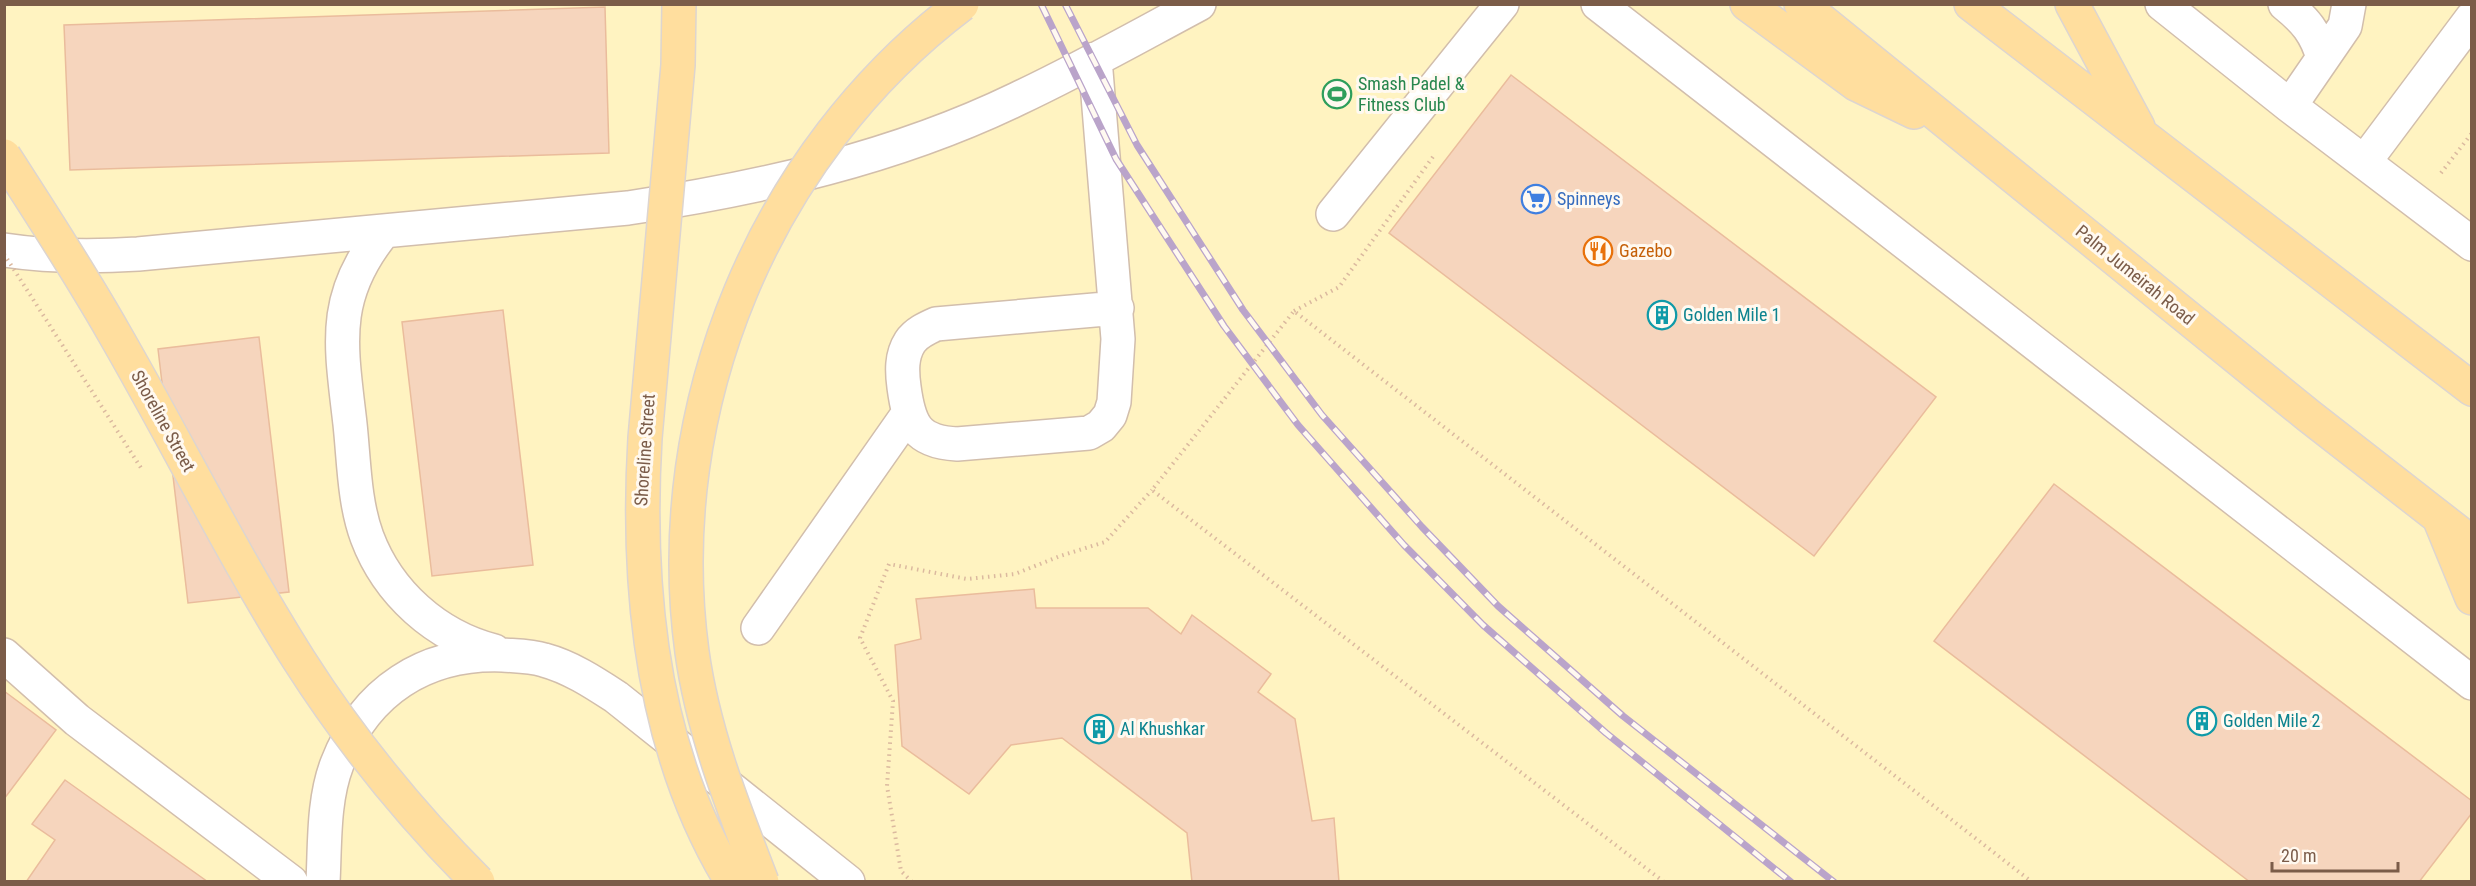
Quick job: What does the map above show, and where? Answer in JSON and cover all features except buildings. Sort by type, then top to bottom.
[{"type":"main road","name":"Shoreline Street","points":[[678,4],[678,65],[641,498],[642,559],[646,619],[671,737],[705,831],[732,882]]},
{"type":"main road","points":[[762,882],[724,783],[705,718],[692,653],[686,586],[686,519],[694,453],[707,388],[727,324],[752,262],[784,204],[821,149],[863,96],[909,48],[962,4]]},
{"type":"main road","points":[[1748,4],[1856,84],[1885,100],[1947,124]]},
{"type":"main road","name":"Palm Jumeirah Road","points":[[1801,4],[2309,416],[2472,543]]},
{"type":"main road","points":[[1971,4],[2472,389]]},
{"type":"main road","points":[[2072,4],[2143,136]]},
{"type":"main road","name":"Shoreline Street","points":[[4,156],[114,333],[249,577],[300,662],[350,733],[404,801],[478,882]]},
{"type":"main road","points":[[2440,518],[2472,597]]},
{"type":"street","points":[[4,250],[42,256],[90,257],[628,208],[708,196],[787,179],[865,157],[942,130],[1016,100],[1199,4]]},
{"type":"street","points":[[1333,214],[1502,4]]},
{"type":"street","points":[[1598,4],[2472,683]]},
{"type":"street","points":[[2162,4],[2290,106],[2472,244]]},
{"type":"street","points":[[2285,4],[2314,32],[2323,58]]},
{"type":"street","points":[[2290,106],[2345,26],[2351,7]]},
{"type":"street","points":[[2365,161],[2472,18]]},
{"type":"street","points":[[1095,59],[1117,308],[1118,370],[1110,415],[1101,426],[1089,433],[957,444],[942,443],[922,432],[908,414],[902,370],[904,355],[911,341],[922,331],[936,324],[1117,308]]},
{"type":"street","points":[[384,231],[367,252],[355,275],[346,300],[342,326],[342,353],[359,504],[367,536],[381,566],[400,593],[423,616],[451,635],[481,648],[513,656]]},
{"type":"street","points":[[758,628],[908,414]]},
{"type":"street","points":[[323,882],[328,803],[336,766],[352,732],[375,702],[405,678],[438,662],[476,654],[542,659],[602,688],[848,882]]},
{"type":"street","points":[[4,655],[77,720],[291,882]]},
{"type":"path","points":[[2442,172],[2472,133]]},
{"type":"path","points":[[912,882],[901,872],[887,786],[893,701],[860,638],[889,564],[967,579],[1015,574],[1060,556],[1105,542],[1152,490],[1294,311],[1339,287]]},
{"type":"path","points":[[1294,311],[2032,882]]},
{"type":"path","points":[[1152,490],[1664,882]]},
{"type":"sand","points":[[5,5],[2471,5],[2471,881],[5,881]]},
{"type":"railway","points":[[1041,4],[1116,159],[1224,326],[1298,425],[1404,545],[1483,625],[1606,733],[1791,882]]},
{"type":"railway","points":[[1065,4],[1137,145],[1243,310],[1322,415],[1422,527],[1498,606],[1623,716],[1834,882]]},
{"type":"place","name":"Smash Padel & Fitness Club","points":[[1337,94]]},
{"type":"place","name":"Spinneys","points":[[1536,199]]},
{"type":"place","name":"Gazebo","points":[[1598,251]]},
{"type":"place","name":"Golden Mile 1","points":[[1662,315]]},
{"type":"place","name":"Golden Mile 2","points":[[2202,721]]},
{"type":"place","name":"Al Khushkar","points":[[1099,729]]}]
